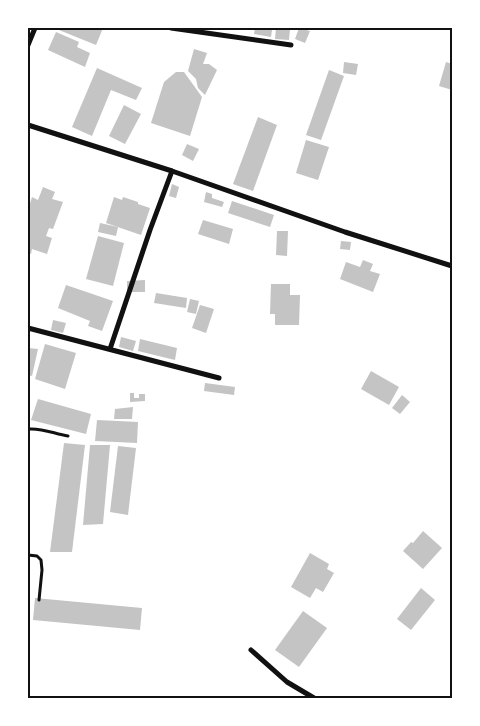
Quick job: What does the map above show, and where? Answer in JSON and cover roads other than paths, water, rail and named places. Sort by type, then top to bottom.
[{"type":"street","points":[[28,45],[35,28]]},
{"type":"street","points":[[171,28],[291,45]]},
{"type":"street","points":[[28,125],[172,172],[345,232],[452,266]]},
{"type":"street","points":[[110,349],[150,230],[172,172]]},
{"type":"street","points":[[28,328],[219,378]]},
{"type":"street","points":[[251,650],[287,682],[314,698]]},
{"type":"lane","points":[[28,431],[29,429],[39,428],[68,436]]},
{"type":"lane","points":[[28,555],[37,556],[41,560],[39,600]]}]
